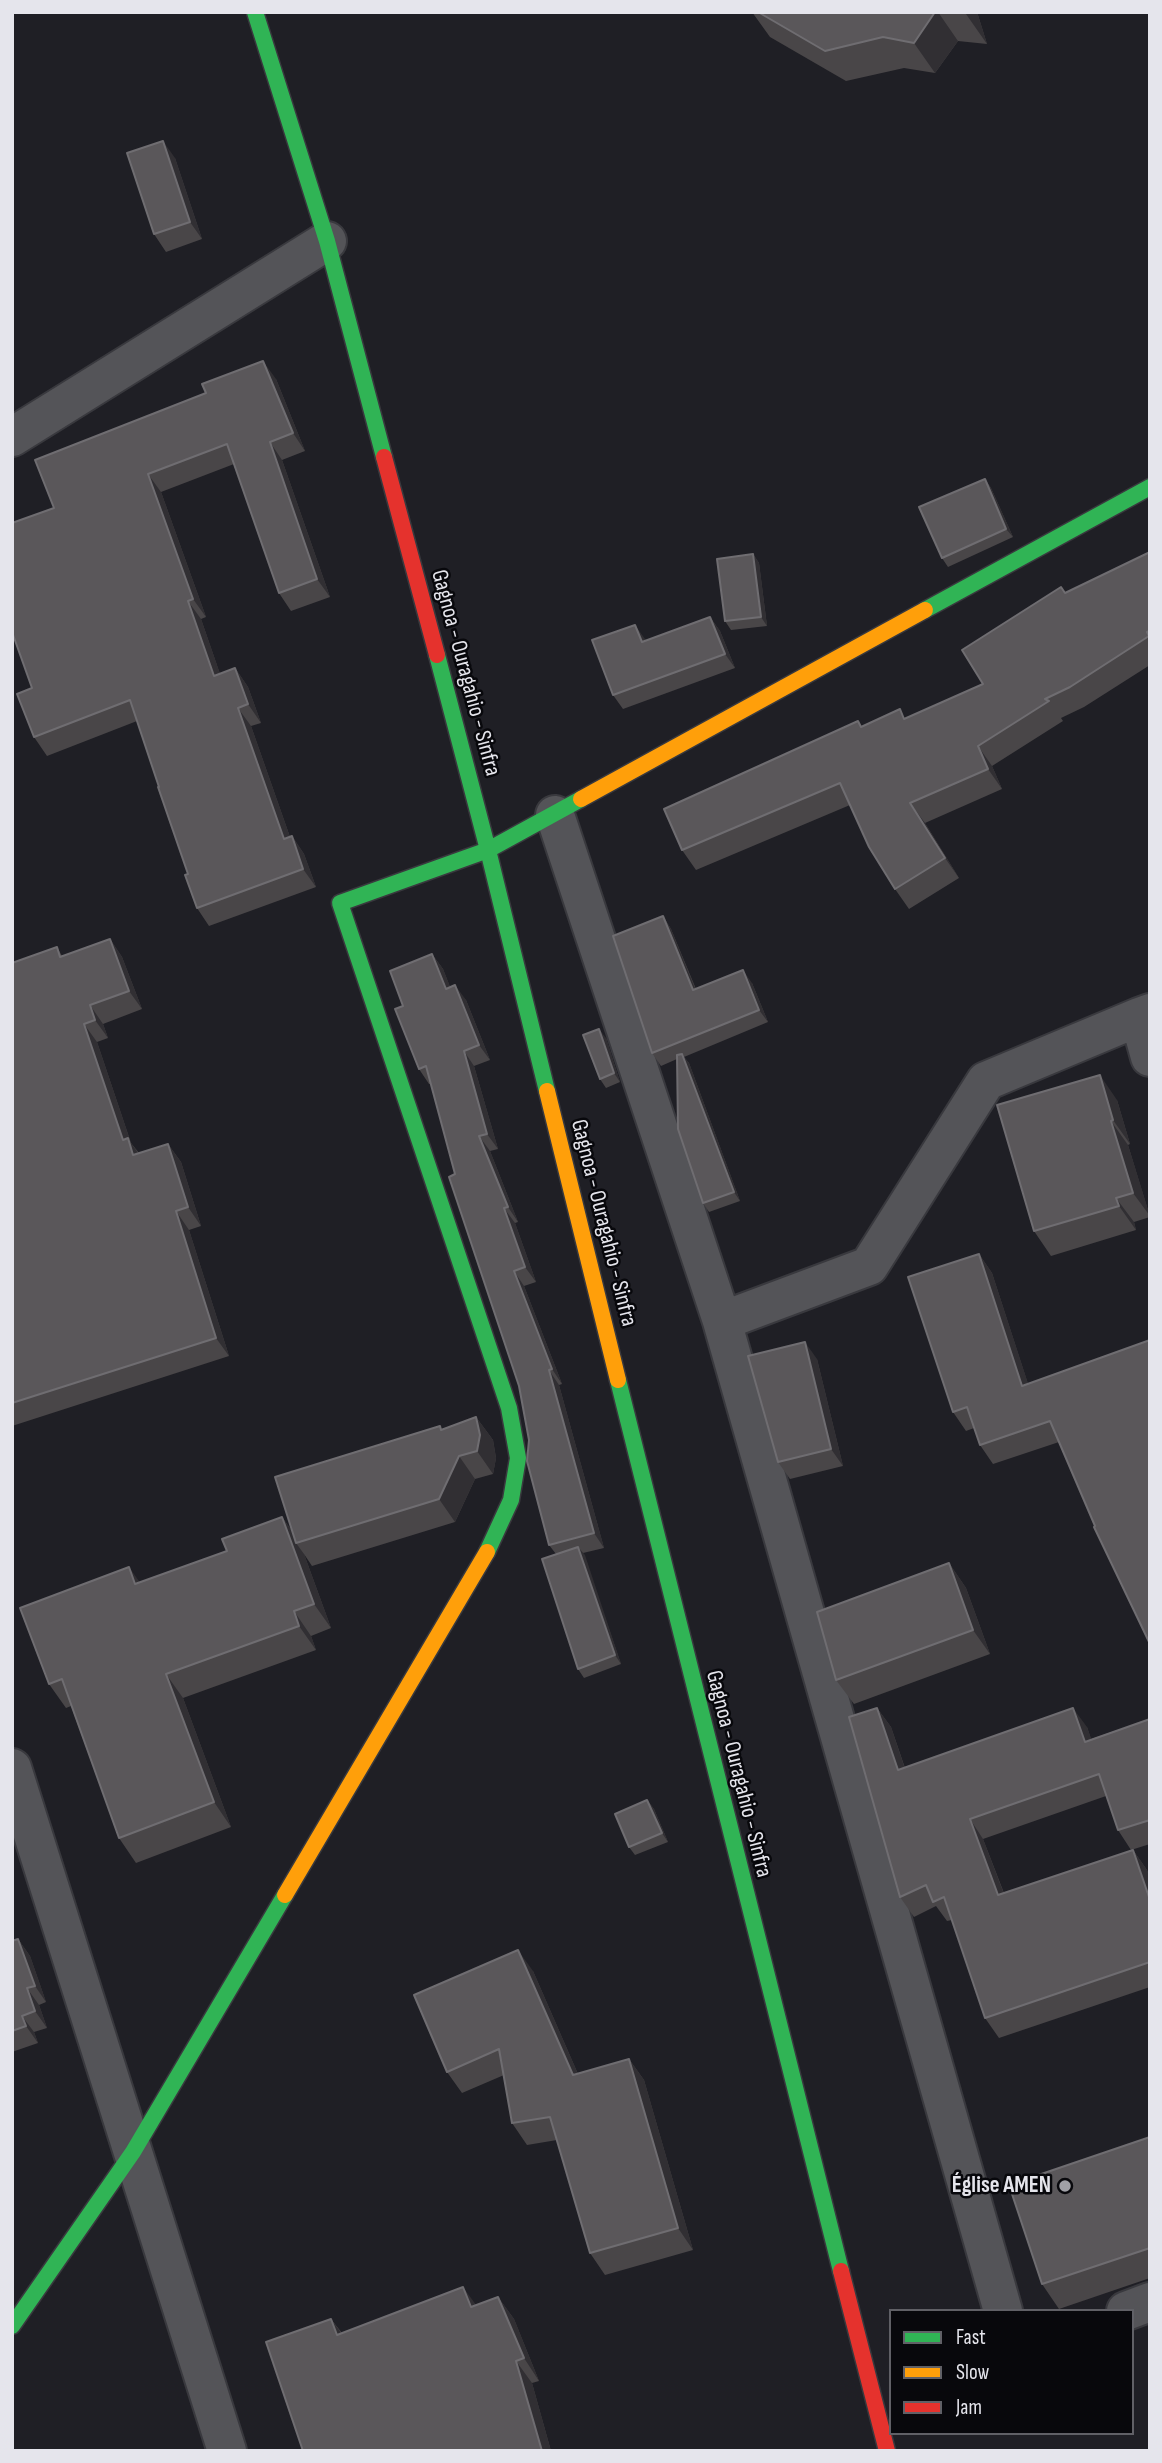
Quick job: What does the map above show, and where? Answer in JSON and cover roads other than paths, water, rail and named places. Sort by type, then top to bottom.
[{"type":"main road","name":"Gagnoa - Ouragahio - Sinfra","points":[[255,12],[327,241],[488,850],[681,1641],[887,2451]]},
{"type":"main road","points":[[12,2326],[133,2152],[486,1555],[511,1500],[518,1458],[509,1408],[340,903],[488,850],[1150,486]]},
{"type":"street","points":[[12,437],[327,241]]},
{"type":"street","points":[[555,815],[722,1321],[1002,2309]]},
{"type":"street","points":[[722,1321],[869,1266],[986,1081],[1144,1015],[1150,1057]]},
{"type":"street","points":[[12,1768],[227,2451]]},
{"type":"street","points":[[1131,2309],[1150,2302]]},
{"type":"place","name":"Église AMEN","points":[[1065,2186]]}]
